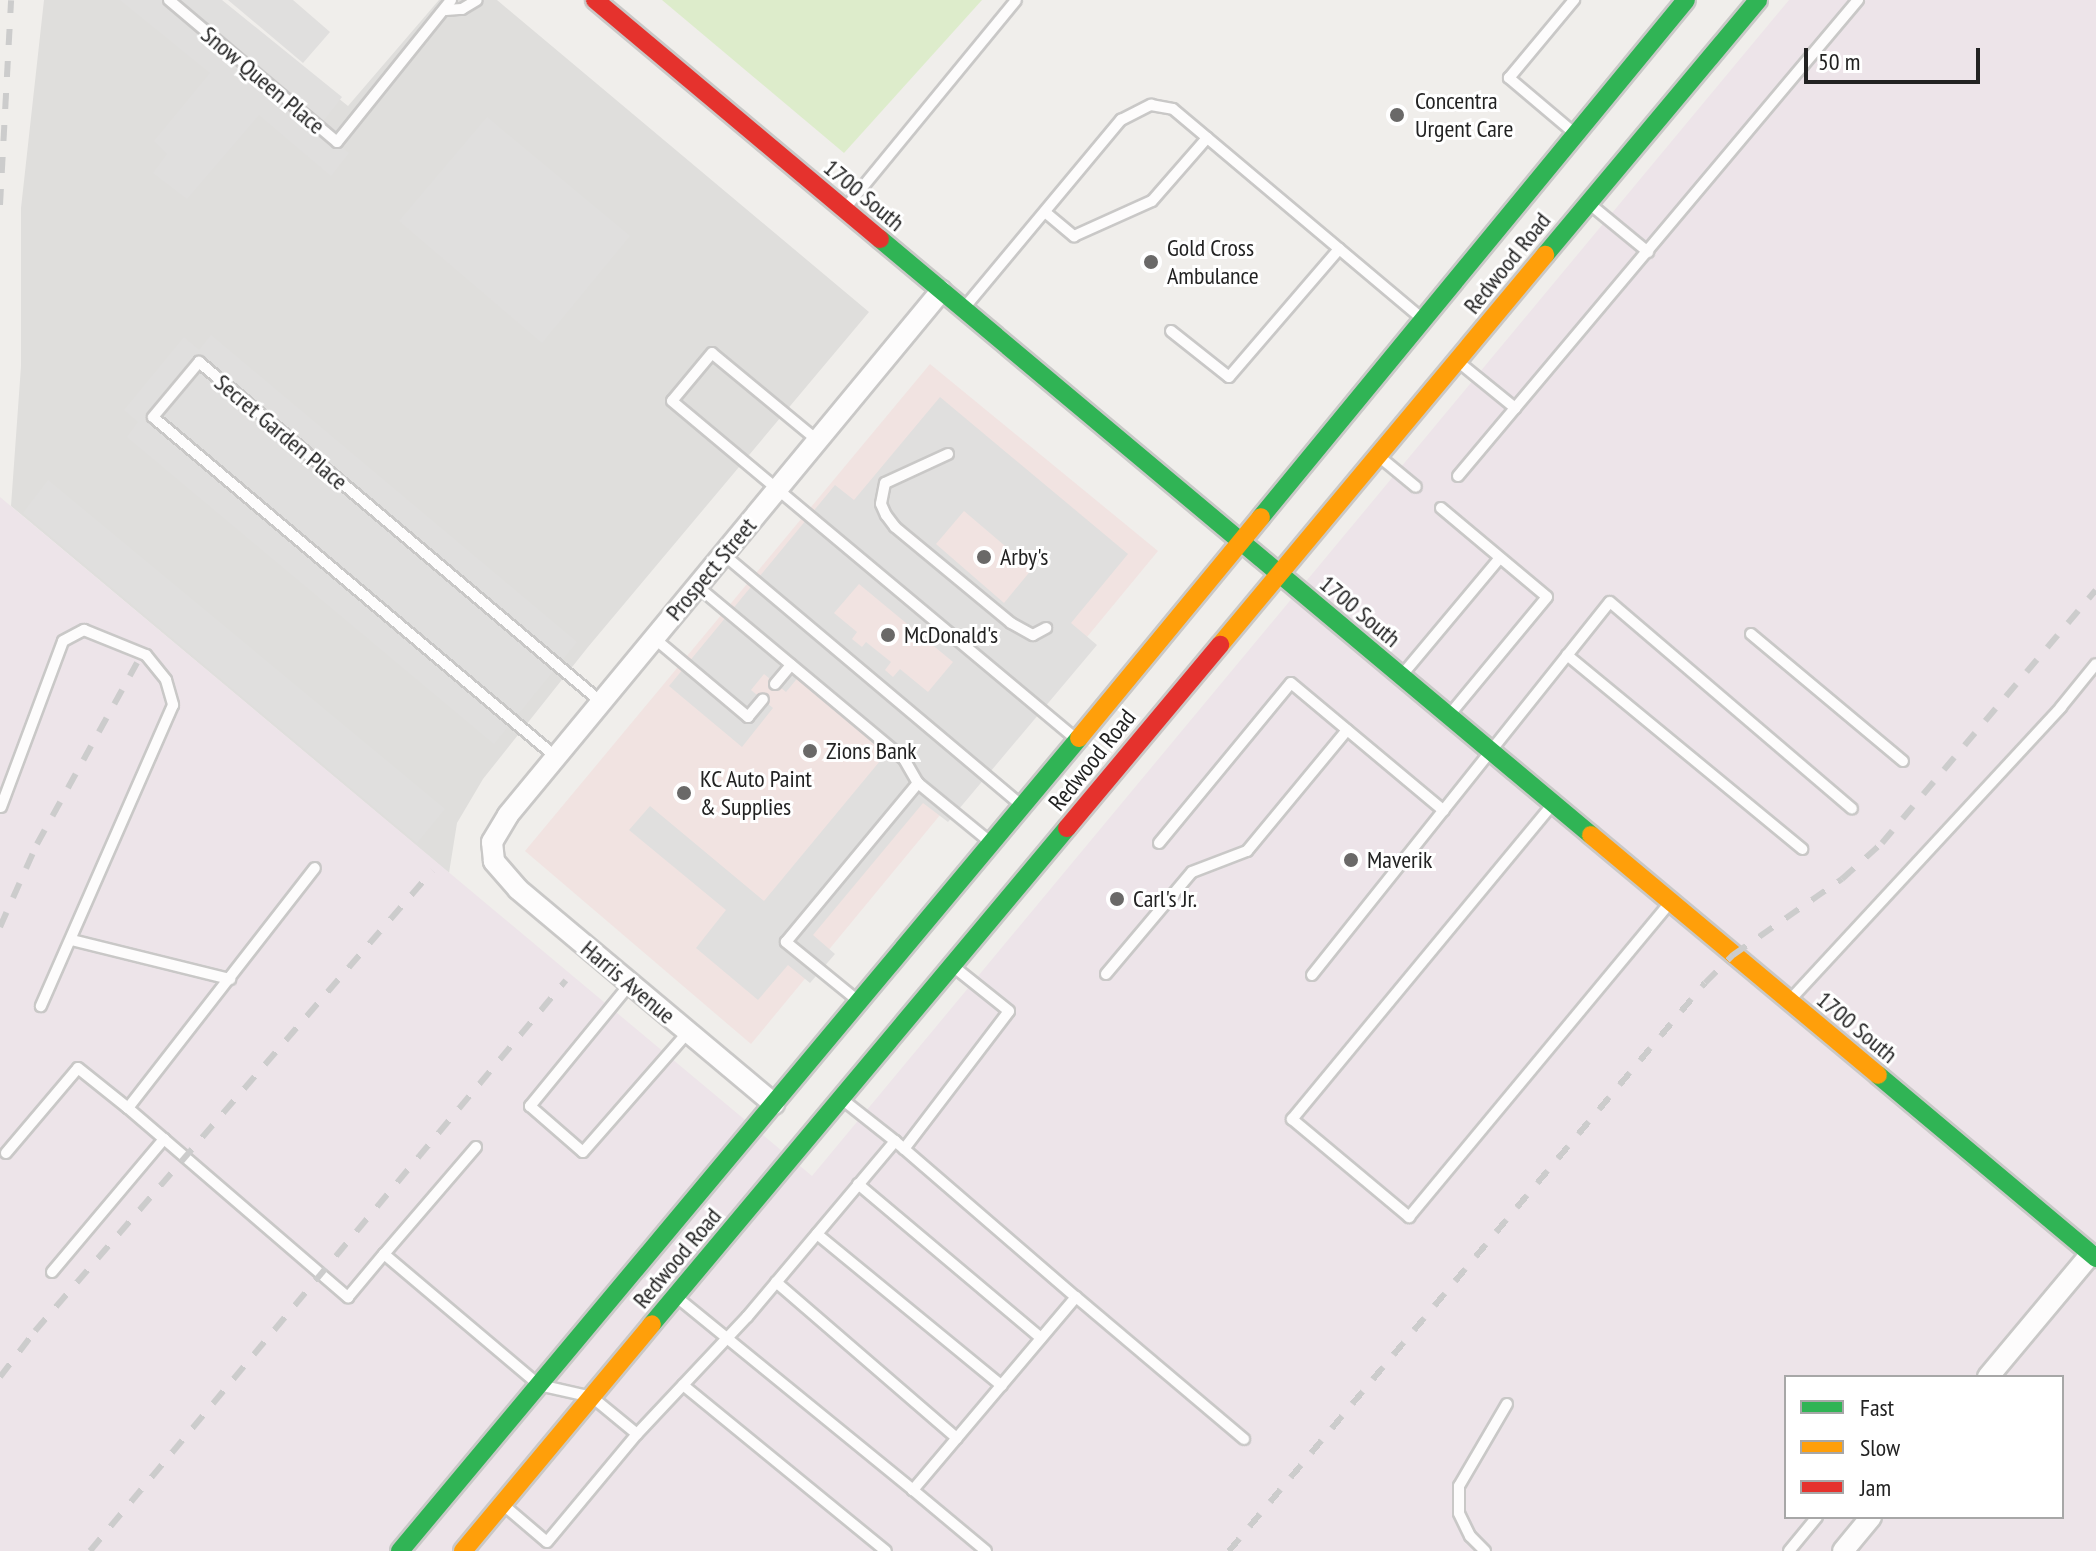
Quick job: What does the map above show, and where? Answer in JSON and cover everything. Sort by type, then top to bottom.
[{"type":"main road","name":"1700 South","points":[[595,0],[2094,1254]]},
{"type":"main road","name":"Redwood Road","points":[[400,1551],[1078,740],[1686,0]]},
{"type":"main road","name":"Redwood Road","points":[[463,1551],[1380,457],[1758,0]]},
{"type":"street","name":"Prospect Street","points":[[492,852],[500,825],[941,291]]},
{"type":"street","name":"Harris Avenue","points":[[492,852],[494,861],[507,879],[774,1104]]},
{"type":"street","points":[[1990,1375],[2094,1254]]},
{"type":"street","points":[[1843,1551],[1869,1519]]},
{"type":"lane","name":"Snow Queen Place","points":[[169,0],[337,142],[449,5],[462,9],[477,0]]},
{"type":"lane","points":[[844,210],[1016,0]]},
{"type":"lane","points":[[1574,0],[1509,78],[1575,134]]},
{"type":"lane","points":[[1458,476],[1858,0]]},
{"type":"lane","points":[[963,310],[1121,120],[1151,105],[1173,109],[1422,319]]},
{"type":"lane","points":[[1045,212],[1074,236],[1152,201],[1207,138]]},
{"type":"lane","points":[[1588,202],[1648,252]]},
{"type":"lane","points":[[1171,331],[1229,377],[1339,249]]},
{"type":"lane","points":[[817,440],[712,353],[672,401],[1078,740]]},
{"type":"lane","name":"Secret Garden Place","points":[[556,757],[153,417],[199,362],[601,702]]},
{"type":"lane","points":[[1458,362],[1515,408]]},
{"type":"lane","points":[[948,454],[885,483],[881,504],[886,515],[895,527],[1011,623],[1033,635],[1046,628]]},
{"type":"lane","points":[[1380,457],[1416,487]]},
{"type":"lane","points":[[1441,508],[1547,597],[1449,717]]},
{"type":"lane","points":[[723,554],[1022,806]]},
{"type":"lane","points":[[1401,677],[1499,559]]},
{"type":"lane","points":[[697,586],[904,759],[918,783],[991,843]]},
{"type":"lane","points":[[1312,975],[1610,602],[1852,809]]},
{"type":"lane","points":[[1,807],[63,641],[84,630],[146,655],[166,680],[173,705],[41,1006]]},
{"type":"lane","points":[[1751,634],[1903,761]]},
{"type":"lane","points":[[654,638],[748,717],[763,699]]},
{"type":"lane","points":[[1567,655],[1802,849]]},
{"type":"lane","points":[[1789,1001],[2061,707],[2096,664]]},
{"type":"lane","points":[[775,684],[791,665]]},
{"type":"lane","points":[[1159,843],[1291,683],[1444,811]]},
{"type":"lane","points":[[1106,974],[1192,872],[1247,851],[1347,730]]},
{"type":"lane","points":[[859,1002],[786,942],[918,783]]},
{"type":"lane","points":[[1553,804],[1292,1119],[1409,1217],[1670,902]]},
{"type":"lane","points":[[128,1108],[315,868]]},
{"type":"lane","points":[[72,940],[230,979]]},
{"type":"lane","points":[[904,1149],[1009,1011],[953,966]]},
{"type":"lane","points":[[630,984],[530,1106],[583,1152],[688,1032]]},
{"type":"lane","points":[[6,1153],[78,1068],[348,1297],[476,1147]]},
{"type":"lane","points":[[842,1099],[1244,1439]]},
{"type":"lane","points":[[52,1272],[164,1139]]},
{"type":"lane","points":[[502,1504],[547,1542],[637,1434],[728,1338],[895,1141]]},
{"type":"lane","points":[[858,1184],[1041,1338]]},
{"type":"lane","points":[[817,1234],[1002,1386]]},
{"type":"lane","points":[[384,1254],[539,1385],[592,1397],[637,1434]]},
{"type":"lane","points":[[776,1282],[957,1438]]},
{"type":"lane","points":[[676,1296],[986,1551]]},
{"type":"lane","points":[[913,1490],[1076,1297]]},
{"type":"lane","points":[[683,1385],[886,1551]]},
{"type":"lane","points":[[1485,1551],[1470,1536],[1459,1513],[1459,1486],[1507,1404]]},
{"type":"lane","points":[[1789,1551],[1815,1519]]},
{"type":"shaded area","points":[[44,0],[216,0],[348,106],[439,0],[497,0],[869,312],[588,647],[483,779],[457,823],[449,873],[11,506],[21,366],[21,208]]},
{"type":"shaded area","points":[[120,0],[222,0],[342,97],[318,128],[349,153],[331,176],[259,115],[187,199],[153,173],[167,154],[154,141],[210,73]]},
{"type":"shaded area","points":[[228,0],[293,0],[330,32],[303,63]]},
{"type":"shaded area","points":[[1789,0],[2096,0],[2096,1551],[0,1551],[0,497],[812,1176]]},
{"type":"shaded area","points":[[487,117],[630,236],[542,343],[399,221]]},
{"type":"shaded area","points":[[211,335],[577,642],[494,744],[127,437],[138,422],[124,410],[184,337],[199,350]]},
{"type":"shaded area","points":[[930,364],[1158,551],[751,1044],[525,851]]},
{"type":"shaded area","points":[[940,397],[1128,554],[1071,623],[1097,645],[948,822],[923,803],[813,935],[835,954],[810,983],[788,965],[758,1000],[696,948],[726,910],[629,830],[650,806],[764,901],[894,744],[805,669],[786,692],[764,674],[751,690],[773,708],[742,747],[669,686],[835,485],[854,500]],"holes":[[[964,511],[1032,569],[1004,603],[936,544]],[[859,584],[953,662],[928,692],[900,669],[893,677],[885,670],[891,662],[866,642],[862,647],[852,639],[857,632],[834,613]]]},
{"type":"shaded area","points":[[48,480],[445,809],[417,843],[23,513]]},
{"type":"green space","points":[[662,0],[982,0],[844,153]]},
{"type":"railway","points":[[0,205],[11,0]]},
{"type":"railway","points":[[1229,1551],[1705,983],[1733,955],[1842,879],[1882,843],[2096,590]]},
{"type":"railway","points":[[0,927],[37,844],[137,663]]},
{"type":"railway","points":[[0,1377],[35,1331],[432,871]]},
{"type":"railway","points":[[90,1551],[566,980]]},
{"type":"traffic: fast","points":[[1261,517],[1686,0]]},
{"type":"traffic: fast","points":[[1545,255],[1758,0]]},
{"type":"traffic: fast","points":[[880,239],[1591,835]]},
{"type":"traffic: fast","points":[[400,1551],[1079,738]]},
{"type":"traffic: fast","points":[[652,1324],[1067,828]]},
{"type":"traffic: fast","points":[[1878,1075],[2096,1258]]},
{"type":"traffic: slow","points":[[1220,645],[1545,255]]},
{"type":"traffic: slow","points":[[1079,738],[1261,517]]},
{"type":"traffic: slow","points":[[1591,835],[1878,1075]]},
{"type":"traffic: slow","points":[[463,1551],[652,1324]]},
{"type":"traffic: jam","points":[[595,0],[880,239]]},
{"type":"traffic: jam","points":[[1067,828],[1220,645]]},
{"type":"place","name":"Concentra Urgent Care","points":[[1397,115]]},
{"type":"place","name":"Gold Cross Ambulance","points":[[1151,262]]},
{"type":"place","name":"Arby's","points":[[984,557]]},
{"type":"place","name":"McDonald's","points":[[888,635]]},
{"type":"place","name":"Zions Bank","points":[[810,751]]},
{"type":"place","name":"KC Auto Paint & Supplies","points":[[684,793]]},
{"type":"place","name":"Maverik","points":[[1351,860]]},
{"type":"place","name":"Carl's Jr.","points":[[1117,899]]}]
